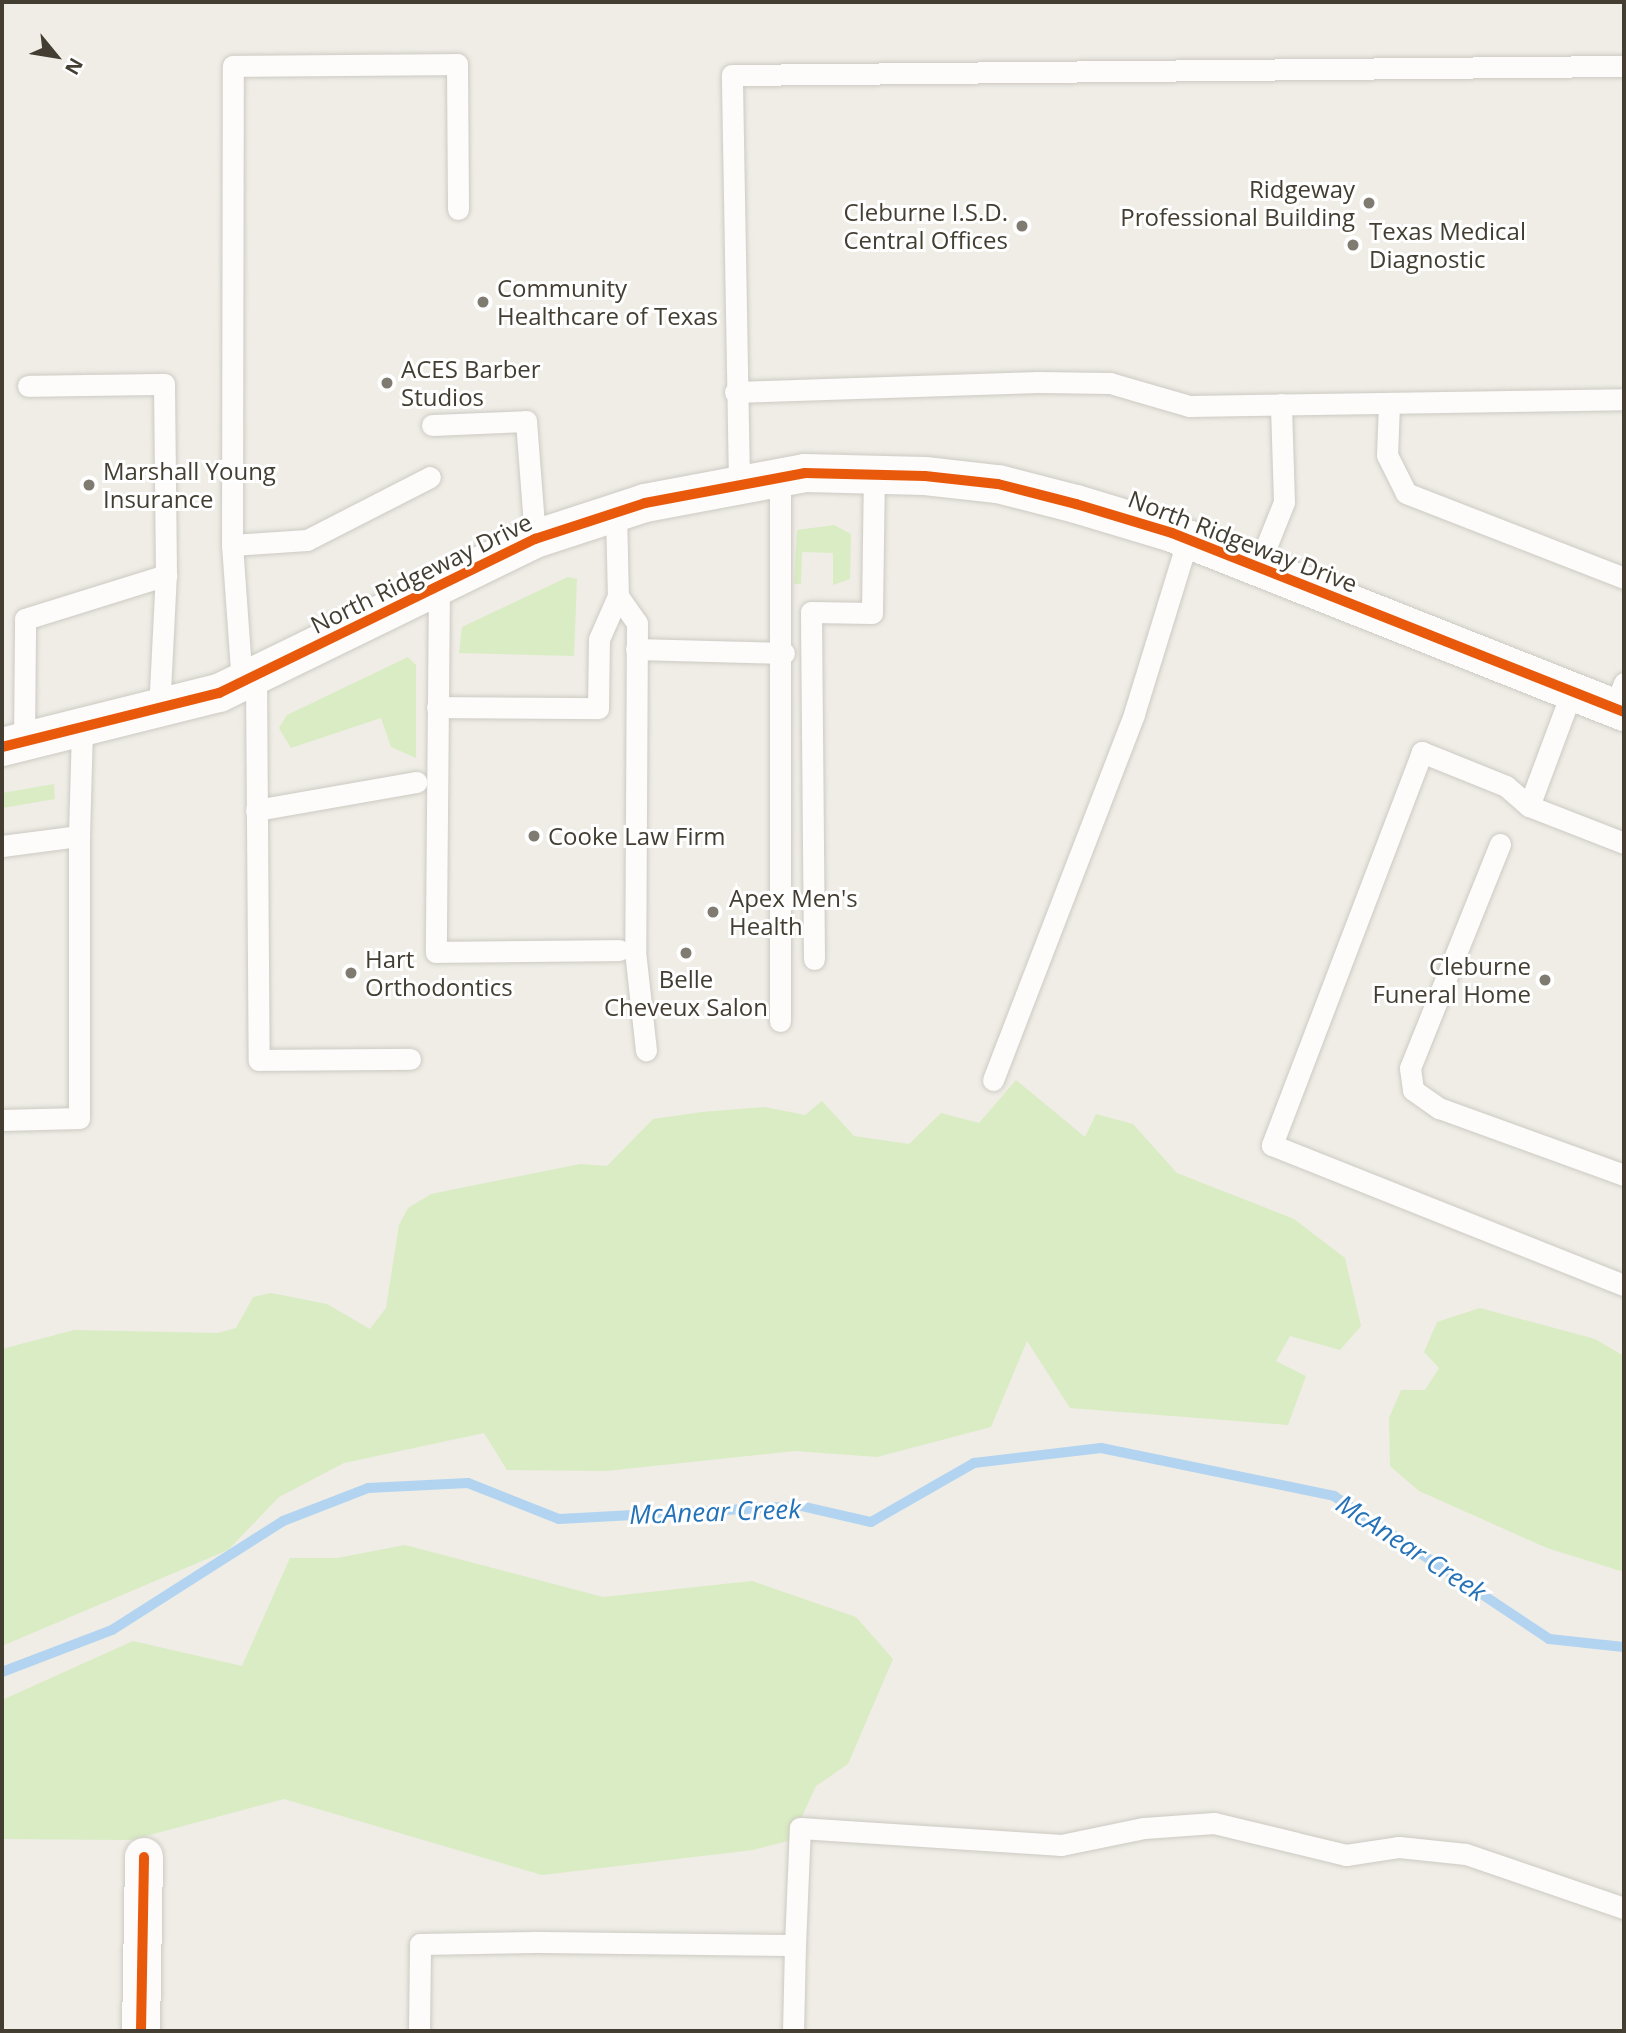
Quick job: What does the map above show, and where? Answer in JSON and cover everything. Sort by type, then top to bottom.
[{"type":"street","name":"North Ridgeway Drive","points":[[13,746],[159,711],[249,681],[535,539],[616,511],[780,476],[874,474],[998,484],[1188,539],[1572,691],[1621,701]]},
{"type":"street","points":[[141,2031],[144,1857]]},
{"type":"lane","points":[[410,1059],[259,1060],[256,810],[249,681],[233,545],[233,66],[457,64],[458,209]]},
{"type":"lane","points":[[739,483],[735,392],[732,75],[1624,65]]},
{"type":"lane","points":[[735,392],[1110,383],[1189,406],[1624,399]]},
{"type":"lane","points":[[28,386],[164,384],[166,575],[159,711]]},
{"type":"lane","points":[[1258,567],[1284,502],[1281,404]]},
{"type":"lane","points":[[1389,404],[1387,455],[1406,493],[1624,578]]},
{"type":"lane","points":[[432,425],[526,421],[535,539]]},
{"type":"lane","points":[[814,959],[811,612],[872,613],[874,474]]},
{"type":"lane","points":[[780,476],[784,653],[780,1021]]},
{"type":"lane","points":[[233,545],[307,540],[429,477]]},
{"type":"lane","points":[[437,707],[598,708],[599,639],[618,596],[616,511]]},
{"type":"lane","points":[[993,1080],[1134,714],[1188,539]]},
{"type":"lane","points":[[13,746],[25,619],[166,575]]},
{"type":"lane","points":[[439,585],[436,952],[619,950]]},
{"type":"lane","points":[[618,596],[637,623],[635,951],[646,1050]]},
{"type":"lane","points":[[636,649],[784,653]]},
{"type":"lane","points":[[1530,806],[1572,691]]},
{"type":"lane","points":[[4,1120],[79,1118],[79,836],[82,731]]},
{"type":"lane","points":[[1624,843],[1530,806],[1506,786],[1422,752],[1272,1145],[1624,1285]]},
{"type":"lane","points":[[256,810],[417,782]]},
{"type":"lane","points":[[2,846],[79,836]]},
{"type":"lane","points":[[1500,844],[1410,1068],[1413,1090],[1439,1108],[1624,1175]]},
{"type":"lane","points":[[793,2031],[800,1828],[1061,1845],[1144,1828],[1214,1823],[1346,1855],[1399,1847],[1466,1854],[1624,1908]]},
{"type":"lane","points":[[419,2031],[420,1944],[794,1945]]},
{"type":"green space","points":[[834,525],[851,534],[850,579],[833,585],[833,553],[802,552],[801,584],[794,584],[797,530]]},
{"type":"green space","points":[[568,577],[577,579],[574,656],[459,653],[462,627]]},
{"type":"green space","points":[[408,657],[416,665],[416,758],[391,747],[381,718],[291,748],[279,728],[287,715]]},
{"type":"green space","points":[[54,784],[55,799],[2,808],[2,793]]},
{"type":"green space","points":[[1016,1080],[1085,1137],[1096,1114],[1133,1124],[1177,1173],[1294,1219],[1345,1258],[1361,1326],[1340,1350],[1290,1336],[1276,1361],[1306,1376],[1288,1425],[1070,1408],[1027,1341],[991,1427],[877,1457],[794,1451],[606,1471],[507,1470],[484,1433],[344,1463],[279,1497],[228,1550],[2,1646],[2,1349],[74,1330],[218,1333],[236,1328],[253,1297],[271,1293],[327,1304],[370,1329],[386,1308],[399,1225],[408,1208],[431,1194],[580,1164],[607,1166],[653,1119],[702,1112],[764,1107],[805,1115],[822,1101],[854,1136],[909,1144],[941,1113],[979,1123]]},
{"type":"green space","points":[[1480,1308],[1595,1339],[1624,1356],[1624,1572],[1547,1548],[1419,1491],[1390,1466],[1389,1418],[1401,1390],[1425,1390],[1439,1368],[1424,1352],[1437,1322]]},
{"type":"green space","points":[[405,1545],[603,1597],[752,1581],[856,1617],[893,1659],[848,1764],[816,1786],[791,1840],[753,1850],[542,1875],[284,1799],[131,1840],[2,1839],[2,1700],[133,1641],[242,1666],[290,1558],[337,1558]]},
{"type":"waterway","name":"McAnear Creek","points":[[2,1672],[112,1630],[283,1521],[368,1488],[468,1483],[559,1519],[801,1506],[871,1522],[974,1463],[1101,1448],[1334,1496],[1549,1639],[1624,1647]]},
{"type":"cycle path","points":[[2,747],[219,693],[535,539],[645,503],[805,473],[925,476],[998,484],[1076,504],[1172,533],[1624,712]]},
{"type":"cycle path","points":[[141,2031],[144,1857]]},
{"type":"place","name":"Ridgeway Professional Building","points":[[1369,203]]},
{"type":"place","name":"Cleburne I.S.D. Central Offices","points":[[1022,226]]},
{"type":"place","name":"Texas Medical Diagnostic","points":[[1353,245]]},
{"type":"place","name":"Community Healthcare of Texas","points":[[483,302]]},
{"type":"place","name":"ACES Barber Studios","points":[[387,383]]},
{"type":"place","name":"Marshall Young Insurance","points":[[89,485]]},
{"type":"place","name":"Cooke Law Firm","points":[[534,836]]},
{"type":"place","name":"Apex Men's Health","points":[[713,912]]},
{"type":"place","name":"Belle Cheveux Salon","points":[[686,953]]},
{"type":"place","name":"Hart Orthodontics","points":[[351,973]]},
{"type":"place","name":"Cleburne Funeral Home","points":[[1545,980]]}]
